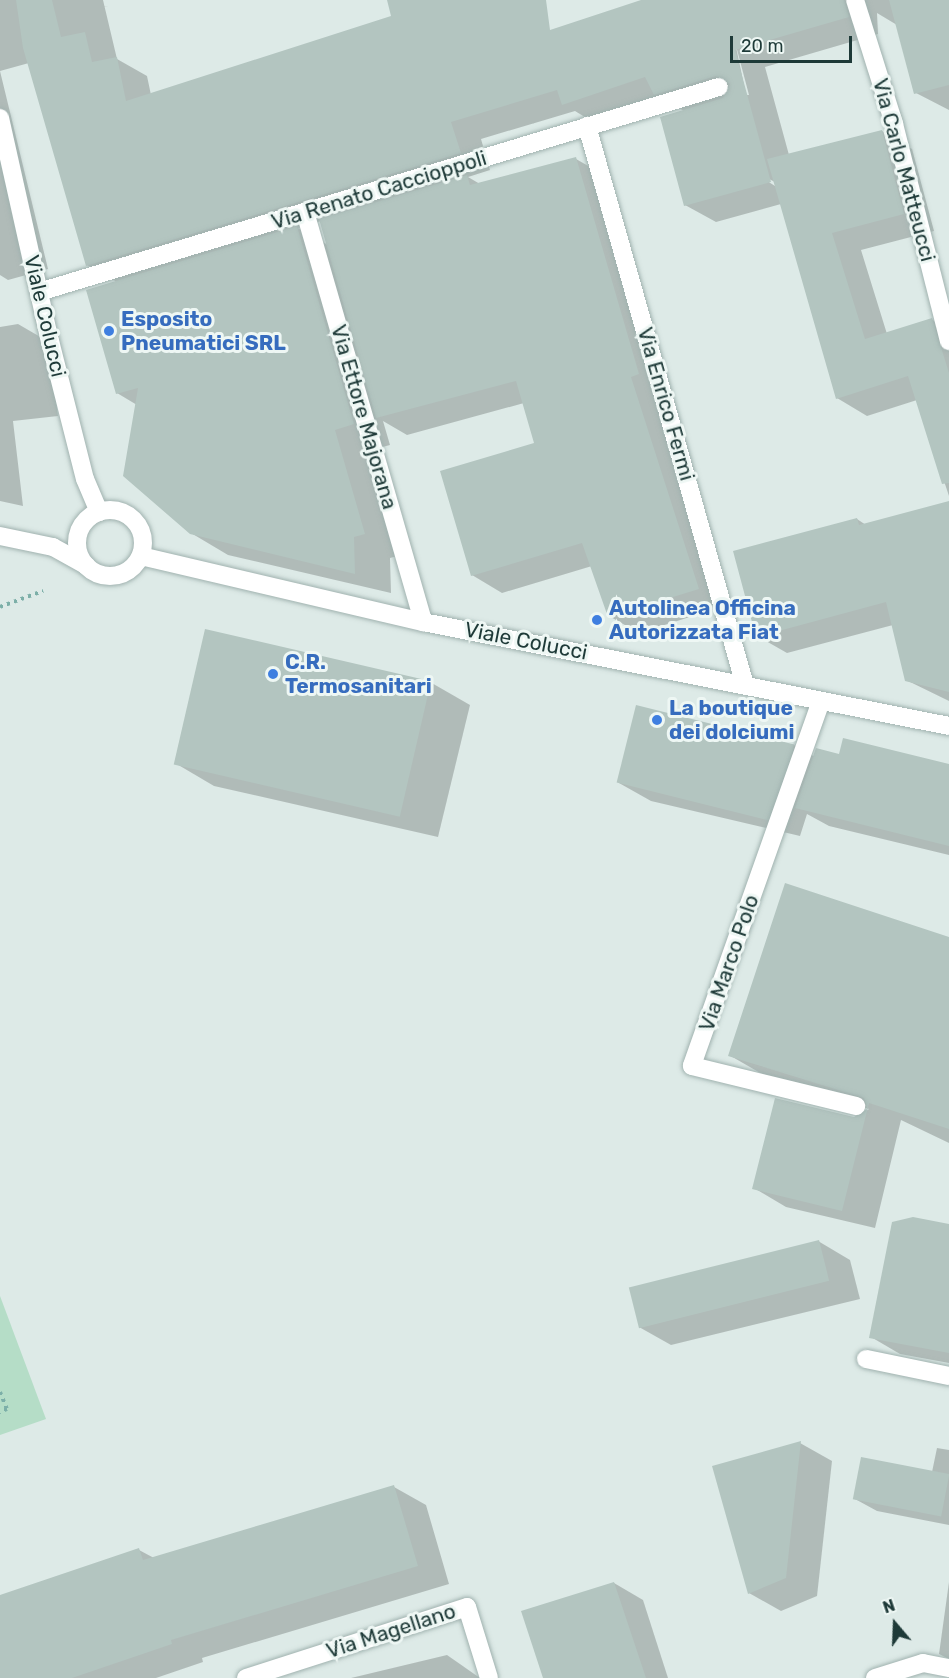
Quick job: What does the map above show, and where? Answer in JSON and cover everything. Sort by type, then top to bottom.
[{"type":"street","name":"Via Carlo Matteucci","points":[[855,0],[894,124],[949,341]]},
{"type":"street","name":"Via Renato Caccioppoli","points":[[39,292],[718,87]]},
{"type":"street","name":"Viale Colucci","points":[[0,120],[85,479],[99,512]]},
{"type":"street","name":"Via Enrico Fermi","points":[[587,126],[744,682]]},
{"type":"street","name":"Via Ettore Majorana","points":[[305,212],[423,622]]},
{"type":"street","points":[[0,536],[52,547],[86,565],[115,575],[141,556],[142,534],[130,516],[99,512],[78,534],[86,565]]},
{"type":"street","name":"Viale Colucci","points":[[141,556],[423,622],[744,682],[821,701],[949,726]]},
{"type":"street","name":"Via Marco Polo","points":[[821,701],[692,1066],[856,1106]]},
{"type":"street","points":[[866,1359],[949,1376]]},
{"type":"street","name":"Via Magellano","points":[[246,1678],[467,1607],[489,1678]]},
{"type":"street","points":[[875,1678],[923,1663],[949,1668]]},
{"type":"path","points":[[0,606],[44,591]]},
{"type":"path","points":[[0,1392],[7,1409],[0,1412]]},
{"type":"green space","points":[[0,1296],[46,1419],[0,1435]]},
{"type":"building","points":[[16,0],[52,0],[61,37],[85,32],[92,62],[117,57],[126,101],[391,16],[387,0],[546,0],[550,30],[641,0],[844,0],[849,17],[735,50],[771,182],[684,206],[660,117],[723,98],[730,84],[716,76],[654,95],[645,77],[562,105],[557,90],[451,122],[461,153],[86,266],[23,48]]},
{"type":"building","points":[[889,0],[949,0],[949,85],[914,94]]},
{"type":"building","points":[[882,130],[904,214],[832,233],[865,339],[932,318],[949,373],[949,483],[942,484],[908,376],[836,399],[767,159]]},
{"type":"building","points":[[576,157],[639,374],[631,377],[699,589],[608,617],[582,543],[471,576],[440,471],[534,443],[516,381],[376,418],[319,219],[467,175],[470,185]]},
{"type":"building","points":[[297,226],[354,424],[335,430],[365,534],[354,537],[355,574],[190,534],[123,476],[138,388],[116,394],[86,290]]},
{"type":"building","points":[[949,501],[949,692],[905,681],[886,602],[756,637],[733,551],[857,518],[859,525]]},
{"type":"building","points":[[205,629],[431,681],[400,817],[174,764]]},
{"type":"building","points":[[636,705],[794,744],[775,822],[617,783]]},
{"type":"building","points":[[843,738],[949,764],[949,846],[795,808],[816,748],[839,754]]},
{"type":"building","points":[[785,883],[949,937],[949,1129],[869,1103],[842,1211],[752,1189],[775,1098],[854,1117],[867,1109],[864,1098],[728,1056]]},
{"type":"building","points":[[913,1217],[949,1224],[949,1353],[869,1338],[892,1222]]},
{"type":"building","points":[[819,1240],[829,1281],[639,1328],[629,1287]]},
{"type":"building","points":[[801,1441],[786,1578],[748,1594],[712,1466]]},
{"type":"building","points":[[861,1457],[949,1474],[941,1516],[853,1499]]},
{"type":"building","points":[[394,1485],[418,1566],[171,1640],[172,1644],[72,1678],[0,1678],[0,1595],[139,1548],[143,1560]]},
{"type":"building","points":[[614,1582],[646,1678],[543,1678],[521,1611]]},
{"type":"place","name":"Esposito Pneumatici SRL","points":[[109,331]]},
{"type":"place","name":"Autolinea Officina Autorizzata Fiat","points":[[597,620]]},
{"type":"place","name":"C.R. Termosanitari","points":[[273,674]]},
{"type":"place","name":"La boutique dei dolciumi","points":[[657,720]]}]
